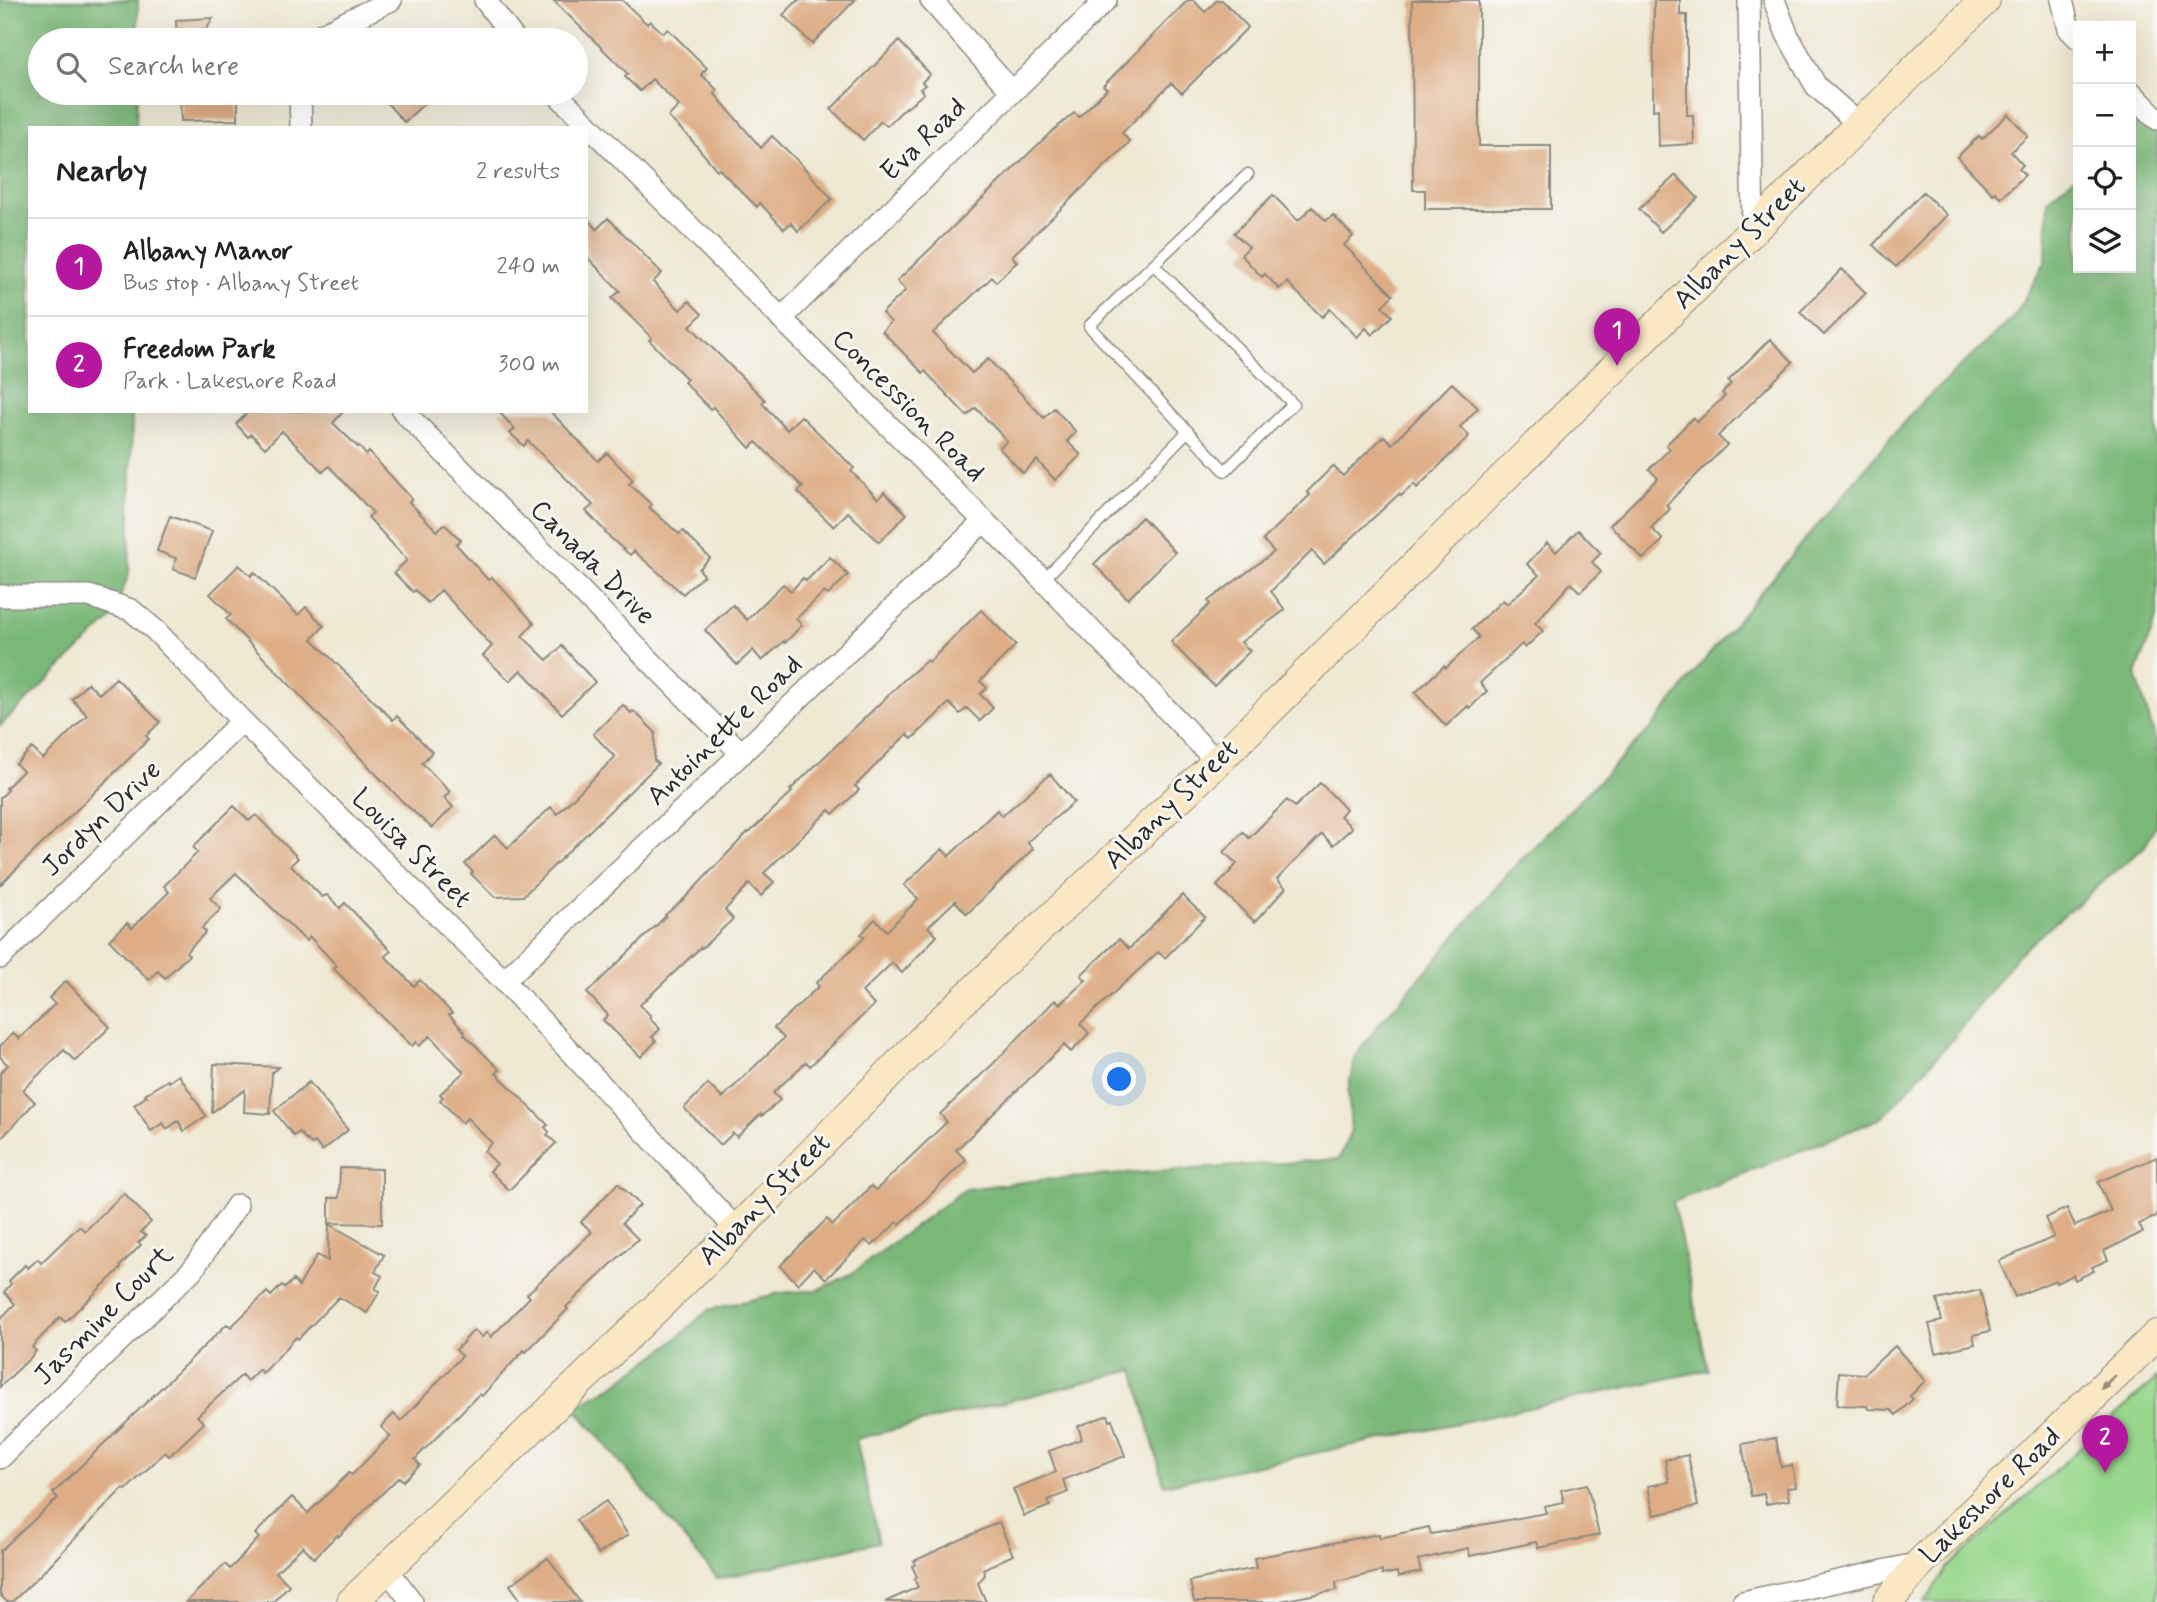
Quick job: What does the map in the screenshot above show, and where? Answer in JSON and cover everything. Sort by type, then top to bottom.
[{"type":"street","points":[[334,28],[391,0]]},
{"type":"street","points":[[485,0],[506,28]]},
{"type":"street","points":[[931,0],[1012,92]]},
{"type":"street","name":"Eva Road","points":[[781,319],[1106,0]]},
{"type":"street","points":[[1749,0],[1753,232]]},
{"type":"street","points":[[1774,0],[1787,34],[1816,86],[1860,125]]},
{"type":"street","name":"Albany Street","points":[[352,1602],[737,1230],[935,1027],[1217,762],[1985,0]]},
{"type":"street","points":[[2062,0],[2069,29],[2073,33]]},
{"type":"street","points":[[2136,97],[2157,119]]},
{"type":"street","points":[[300,105],[301,126]]},
{"type":"street","name":"Concession Road","points":[[568,105],[1043,580],[1217,762]]},
{"type":"street","name":"Canada Drive","points":[[405,413],[742,754]]},
{"type":"street","name":"Antoinette Road","points":[[504,981],[984,521]]},
{"type":"street","name":"Louisa Street","points":[[0,596],[89,596],[131,610],[155,630],[242,721],[504,981],[737,1230]]},
{"type":"street","name":"Jordyn Drive","points":[[0,958],[242,721]]},
{"type":"street","name":"Jasmine Court","points":[[0,1458],[193,1269],[237,1205]]},
{"type":"street","name":"Lakeshore Road","points":[[1888,1602],[1920,1563],[2157,1335]]},
{"type":"street","points":[[1744,1602],[1920,1563]]},
{"type":"street","points":[[386,1568],[412,1602]]},
{"type":"lane","points":[[1154,265],[1293,404],[1225,471],[1089,326],[1248,174]]},
{"type":"lane","points":[[1043,580],[1188,431]]},
{"type":"green space","points":[[0,0],[138,0],[138,28],[28,28],[28,105],[137,105],[136,126],[28,126],[28,413],[132,413],[129,574],[111,619],[0,726]]},
{"type":"green space","points":[[2144,119],[2157,133],[2157,616],[2136,675],[2157,745],[2157,824],[2144,847],[2017,955],[1955,1036],[1882,1118],[1673,1202],[1708,1370],[1164,1485],[1134,1370],[856,1439],[879,1542],[718,1579],[574,1407],[613,1386],[673,1342],[708,1310],[780,1293],[818,1290],[851,1274],[965,1189],[1040,1180],[1339,1159],[1351,1130],[1348,1092],[1354,1058],[1380,1023],[1507,874],[1654,725],[1711,652],[1915,409],[2015,316],[2046,260],[2048,199],[2073,178],[2073,273],[2136,273],[2136,125]]},
{"type":"green space","points":[[2157,1378],[2157,1602],[1925,1602],[1947,1568]]},
{"type":"building","points":[[553,0],[622,0],[647,24],[650,21],[663,33],[668,29],[707,68],[701,74],[717,90],[714,93],[761,148],[772,136],[832,199],[798,231],[791,223],[784,229],[760,203],[757,207],[717,170],[668,117],[679,106],[652,79],[640,91],[625,77],[628,74],[588,35],[588,28],[581,28]]},
{"type":"building","points":[[798,0],[855,0],[812,44],[783,15]]},
{"type":"building","points":[[1188,0],[1193,0],[1205,12],[1217,0],[1222,0],[1248,27],[1182,93],[1171,83],[1122,133],[1130,142],[1012,256],[1017,262],[996,282],[992,277],[933,333],[972,373],[988,359],[1044,418],[1054,408],[1076,432],[1067,441],[1081,455],[1055,480],[1037,460],[1023,473],[999,448],[1007,441],[976,408],[967,416],[925,371],[923,373],[882,331],[891,322],[882,313],[906,290],[897,281],[1049,134],[1074,113],[1079,117],[1107,89],[1103,86]]},
{"type":"building","points":[[1479,0],[1479,146],[1551,146],[1551,209],[1425,209],[1425,190],[1413,190],[1412,1]]},
{"type":"building","points":[[1654,0],[1680,0],[1680,15],[1687,15],[1687,115],[1693,115],[1694,144],[1659,146],[1658,109],[1653,110]]},
{"type":"building","points":[[213,18],[207,28],[176,28],[176,20]]},
{"type":"building","points":[[899,41],[930,74],[922,82],[925,85],[920,89],[924,93],[887,126],[881,121],[863,140],[831,109]]},
{"type":"building","points":[[180,105],[238,105],[238,120],[181,121]]},
{"type":"building","points":[[389,105],[423,105],[404,122]]},
{"type":"building","points":[[2008,114],[2028,136],[2011,152],[2023,165],[2019,169],[2025,175],[2001,198],[1995,192],[1993,194],[1957,157],[1979,136],[1982,139]]},
{"type":"building","points":[[1676,175],[1698,198],[1661,232],[1639,209]]},
{"type":"building","points":[[1923,192],[1947,215],[1896,267],[1873,245]]},
{"type":"building","points":[[1273,195],[1298,221],[1312,207],[1326,221],[1333,215],[1353,236],[1344,245],[1393,295],[1382,306],[1392,316],[1372,335],[1366,328],[1357,337],[1330,309],[1322,317],[1287,282],[1279,289],[1265,274],[1262,277],[1241,255],[1249,247],[1234,233]]},
{"type":"building","points":[[608,218],[662,273],[653,282],[680,310],[689,301],[702,314],[690,326],[765,400],[762,403],[787,430],[801,416],[854,468],[851,471],[878,499],[884,492],[907,514],[879,542],[848,512],[834,527],[798,492],[803,487],[756,442],[750,448],[713,407],[710,409],[684,382],[687,379],[649,340],[652,338],[612,298],[620,291],[588,258],[588,219],[597,229]]},
{"type":"building","points":[[1842,269],[1866,293],[1824,335],[1800,312]]},
{"type":"building","points":[[1770,339],[1793,362],[1718,436],[1727,445],[1666,505],[1670,509],[1651,528],[1663,540],[1643,559],[1610,525],[1658,478],[1649,469],[1670,449],[1666,445],[1693,418],[1697,422],[1725,396],[1722,393],[1731,384],[1728,381]]},
{"type":"building","points":[[1452,383],[1478,408],[1460,427],[1469,436],[1417,488],[1414,484],[1401,496],[1399,494],[1324,564],[1312,551],[1271,591],[1285,610],[1241,642],[1250,651],[1214,686],[1171,642],[1210,604],[1208,601],[1274,552],[1263,540],[1310,495],[1307,492],[1333,466],[1343,476],[1384,436],[1392,444]]},
{"type":"building","points":[[247,413],[342,413],[333,423],[366,455],[369,452],[412,499],[409,502],[437,531],[444,524],[461,540],[456,544],[488,580],[492,577],[534,623],[522,636],[547,660],[562,646],[595,682],[562,714],[521,670],[510,681],[483,656],[492,646],[441,590],[428,603],[394,573],[407,560],[368,517],[373,513],[329,466],[323,472],[282,431],[265,448],[251,434],[248,437],[236,424]]},
{"type":"building","points":[[500,413],[552,413],[598,461],[607,453],[633,480],[629,484],[652,505],[649,507],[679,534],[683,531],[710,558],[699,569],[704,575],[683,594],[634,551],[630,555],[605,533],[586,511],[593,505],[528,441],[524,446],[510,433],[515,429]]},
{"type":"building","points":[[170,516],[212,531],[195,577],[173,569],[176,558],[157,551]]},
{"type":"building","points":[[1142,517],[1175,552],[1128,599],[1094,564]]},
{"type":"building","points":[[1578,530],[1601,553],[1592,562],[1601,572],[1580,592],[1571,583],[1535,623],[1543,631],[1525,648],[1522,644],[1480,683],[1487,691],[1446,726],[1415,693],[1479,637],[1472,629],[1503,600],[1507,604],[1539,575],[1527,564],[1547,543],[1556,552]]},
{"type":"building","points":[[830,557],[848,575],[828,595],[824,592],[796,619],[802,625],[762,661],[753,650],[737,665],[705,630],[733,605],[747,620],[783,584],[791,591],[803,578],[806,581]]},
{"type":"building","points":[[239,565],[251,576],[254,572],[298,615],[306,607],[324,626],[312,639],[393,720],[397,716],[432,752],[422,763],[450,792],[444,798],[453,807],[432,828],[404,803],[226,619],[231,615],[210,594]]},
{"type":"building","points":[[981,610],[1016,645],[980,681],[987,688],[980,694],[993,708],[980,721],[967,708],[960,714],[949,703],[912,739],[907,734],[855,786],[859,790],[833,814],[829,810],[764,873],[774,882],[761,896],[749,884],[725,910],[733,919],[640,1005],[660,1029],[652,1037],[656,1041],[641,1057],[603,1020],[608,1015],[587,993],[685,898],[748,832],[792,792],[790,790],[904,680],[927,660],[929,662]]},
{"type":"building","points":[[116,678],[160,722],[146,736],[149,739],[0,885],[0,798],[23,771],[16,764],[32,748],[43,759],[87,715],[72,699],[88,683],[99,694]]},
{"type":"building","points":[[623,705],[631,713],[633,711],[637,714],[655,732],[654,760],[658,764],[523,896],[495,897],[471,874],[473,872],[465,864],[495,835],[508,848],[551,807],[557,814],[615,757],[593,734]]},
{"type":"building","points":[[1050,774],[1074,802],[1027,842],[1033,849],[967,914],[955,901],[928,927],[937,936],[902,973],[892,963],[862,992],[874,1005],[810,1066],[806,1062],[773,1093],[780,1100],[737,1137],[733,1133],[721,1145],[684,1108],[708,1084],[722,1098],[784,1038],[774,1028],[819,986],[816,983],[865,937],[861,934],[875,919],[887,931],[918,899],[904,885],[942,849],[949,856],[997,810],[1002,816]]},
{"type":"building","points":[[1320,783],[1346,809],[1340,816],[1352,828],[1333,845],[1322,834],[1277,879],[1286,888],[1255,922],[1217,886],[1237,864],[1224,852],[1243,832],[1249,838],[1287,800],[1295,807]]},
{"type":"building","points":[[234,806],[249,821],[256,815],[298,858],[291,865],[322,897],[327,895],[340,908],[345,903],[391,951],[385,956],[414,986],[420,980],[452,1013],[449,1015],[464,1034],[500,1070],[496,1073],[548,1125],[545,1127],[549,1132],[547,1135],[556,1143],[509,1190],[490,1171],[497,1164],[484,1151],[492,1143],[467,1118],[462,1123],[440,1100],[443,1097],[440,1094],[464,1072],[430,1036],[419,1046],[416,1042],[412,1046],[334,969],[337,966],[310,937],[306,941],[236,873],[210,898],[221,909],[202,928],[206,932],[186,952],[189,955],[165,978],[158,971],[149,980],[109,940],[127,923],[132,928],[169,892],[164,886],[198,852],[193,847]]},
{"type":"building","points":[[1182,895],[1205,917],[1165,958],[1158,952],[1080,1024],[1089,1033],[1071,1052],[1064,1045],[956,1150],[966,1160],[900,1224],[897,1222],[872,1246],[865,1240],[826,1279],[814,1267],[798,1284],[780,1266],[827,1219],[833,1225],[871,1186],[876,1190],[947,1122],[940,1114],[1055,1000],[1060,1004],[1086,980],[1081,975],[1119,939],[1129,949]]},
{"type":"building","points":[[66,981],[110,1027],[75,1061],[64,1050],[23,1090],[35,1102],[0,1140],[0,1073],[8,1065],[0,1057],[0,1046],[13,1033],[19,1039],[55,1004],[49,998]]},
{"type":"building","points":[[214,1064],[279,1067],[272,1072],[270,1114],[244,1112],[245,1090],[212,1112]]},
{"type":"building","points":[[179,1075],[206,1116],[184,1131],[178,1121],[167,1129],[163,1123],[151,1131],[134,1105],[147,1096],[145,1094]]},
{"type":"building","points":[[309,1082],[348,1130],[322,1151],[315,1142],[311,1144],[299,1132],[294,1136],[274,1111]]},
{"type":"building","points":[[2157,1157],[2157,1216],[2139,1224],[2143,1232],[2104,1251],[2108,1260],[2092,1267],[2094,1271],[2075,1280],[2073,1275],[2056,1283],[2055,1280],[2015,1297],[1999,1261],[2054,1237],[2045,1218],[2067,1208],[2075,1226],[2111,1211],[2098,1182]]},
{"type":"building","points":[[340,1168],[382,1169],[382,1224],[329,1223],[329,1198],[339,1198]]},
{"type":"building","points":[[618,1183],[640,1205],[622,1223],[638,1239],[566,1307],[568,1309],[526,1352],[524,1350],[482,1396],[479,1394],[415,1459],[420,1465],[403,1481],[399,1477],[314,1558],[303,1546],[276,1572],[289,1585],[273,1602],[186,1602],[225,1564],[230,1569],[259,1538],[255,1534],[292,1497],[308,1513],[349,1473],[352,1475],[390,1436],[381,1427],[394,1414],[401,1421],[462,1356],[456,1350],[474,1330],[482,1337],[487,1332],[491,1337],[530,1297],[527,1294],[592,1232],[581,1222]]},
{"type":"building","points":[[124,1193],[151,1222],[141,1232],[146,1236],[138,1243],[141,1245],[65,1322],[60,1317],[32,1347],[36,1351],[31,1357],[0,1387],[0,1319],[15,1304],[4,1292],[11,1284],[9,1281],[25,1265],[28,1268],[38,1259],[41,1263],[79,1226],[85,1231]]},
{"type":"building","points":[[329,1224],[384,1255],[375,1272],[382,1276],[375,1289],[380,1291],[367,1313],[339,1297],[298,1339],[296,1337],[266,1370],[262,1373],[259,1369],[247,1381],[242,1375],[197,1416],[204,1423],[169,1456],[165,1452],[126,1490],[123,1488],[44,1571],[12,1602],[7,1602],[0,1595],[0,1551],[58,1498],[53,1493],[227,1324],[231,1327],[267,1292],[271,1296],[282,1285],[285,1288],[293,1280],[299,1286],[317,1255],[328,1261]]},
{"type":"building","points":[[1980,1290],[1990,1331],[1973,1335],[1975,1344],[1936,1353],[1929,1324],[1942,1321],[1937,1300]]},
{"type":"building","points":[[1895,1346],[1925,1381],[1910,1396],[1913,1399],[1896,1415],[1891,1410],[1837,1405],[1839,1372],[1864,1374]]},
{"type":"building","points":[[1108,1415],[1125,1456],[1063,1480],[1068,1492],[1048,1500],[1050,1506],[1024,1516],[1013,1489],[1056,1472],[1049,1451],[1082,1439],[1078,1426]]},
{"type":"building","points":[[1776,1438],[1781,1467],[1792,1465],[1796,1487],[1787,1488],[1789,1500],[1766,1504],[1764,1494],[1751,1496],[1742,1444]]},
{"type":"building","points":[[1688,1455],[1698,1506],[1654,1515],[1648,1486],[1669,1482],[1665,1460]]},
{"type":"building","points":[[1587,1484],[1599,1535],[1538,1548],[1536,1542],[1470,1556],[1468,1548],[1418,1560],[1421,1572],[1398,1577],[1397,1572],[1382,1575],[1382,1571],[1336,1582],[1337,1590],[1276,1602],[1194,1602],[1190,1581],[1256,1568],[1254,1558],[1379,1534],[1380,1538],[1429,1527],[1431,1534],[1546,1513],[1544,1506],[1564,1502],[1561,1490]]},
{"type":"building","points":[[606,1501],[628,1535],[598,1554],[576,1520]]},
{"type":"building","points":[[999,1522],[1013,1555],[983,1569],[985,1575],[978,1583],[986,1602],[885,1602],[918,1587],[912,1566],[916,1564],[914,1561]]},
{"type":"building","points":[[548,1558],[580,1602],[522,1602],[510,1585]]},
{"type":"place","name":"Albany Manor","points":[[1617,366]]},
{"type":"place","name":"Freedom Park","points":[[2105,1473]]}]
